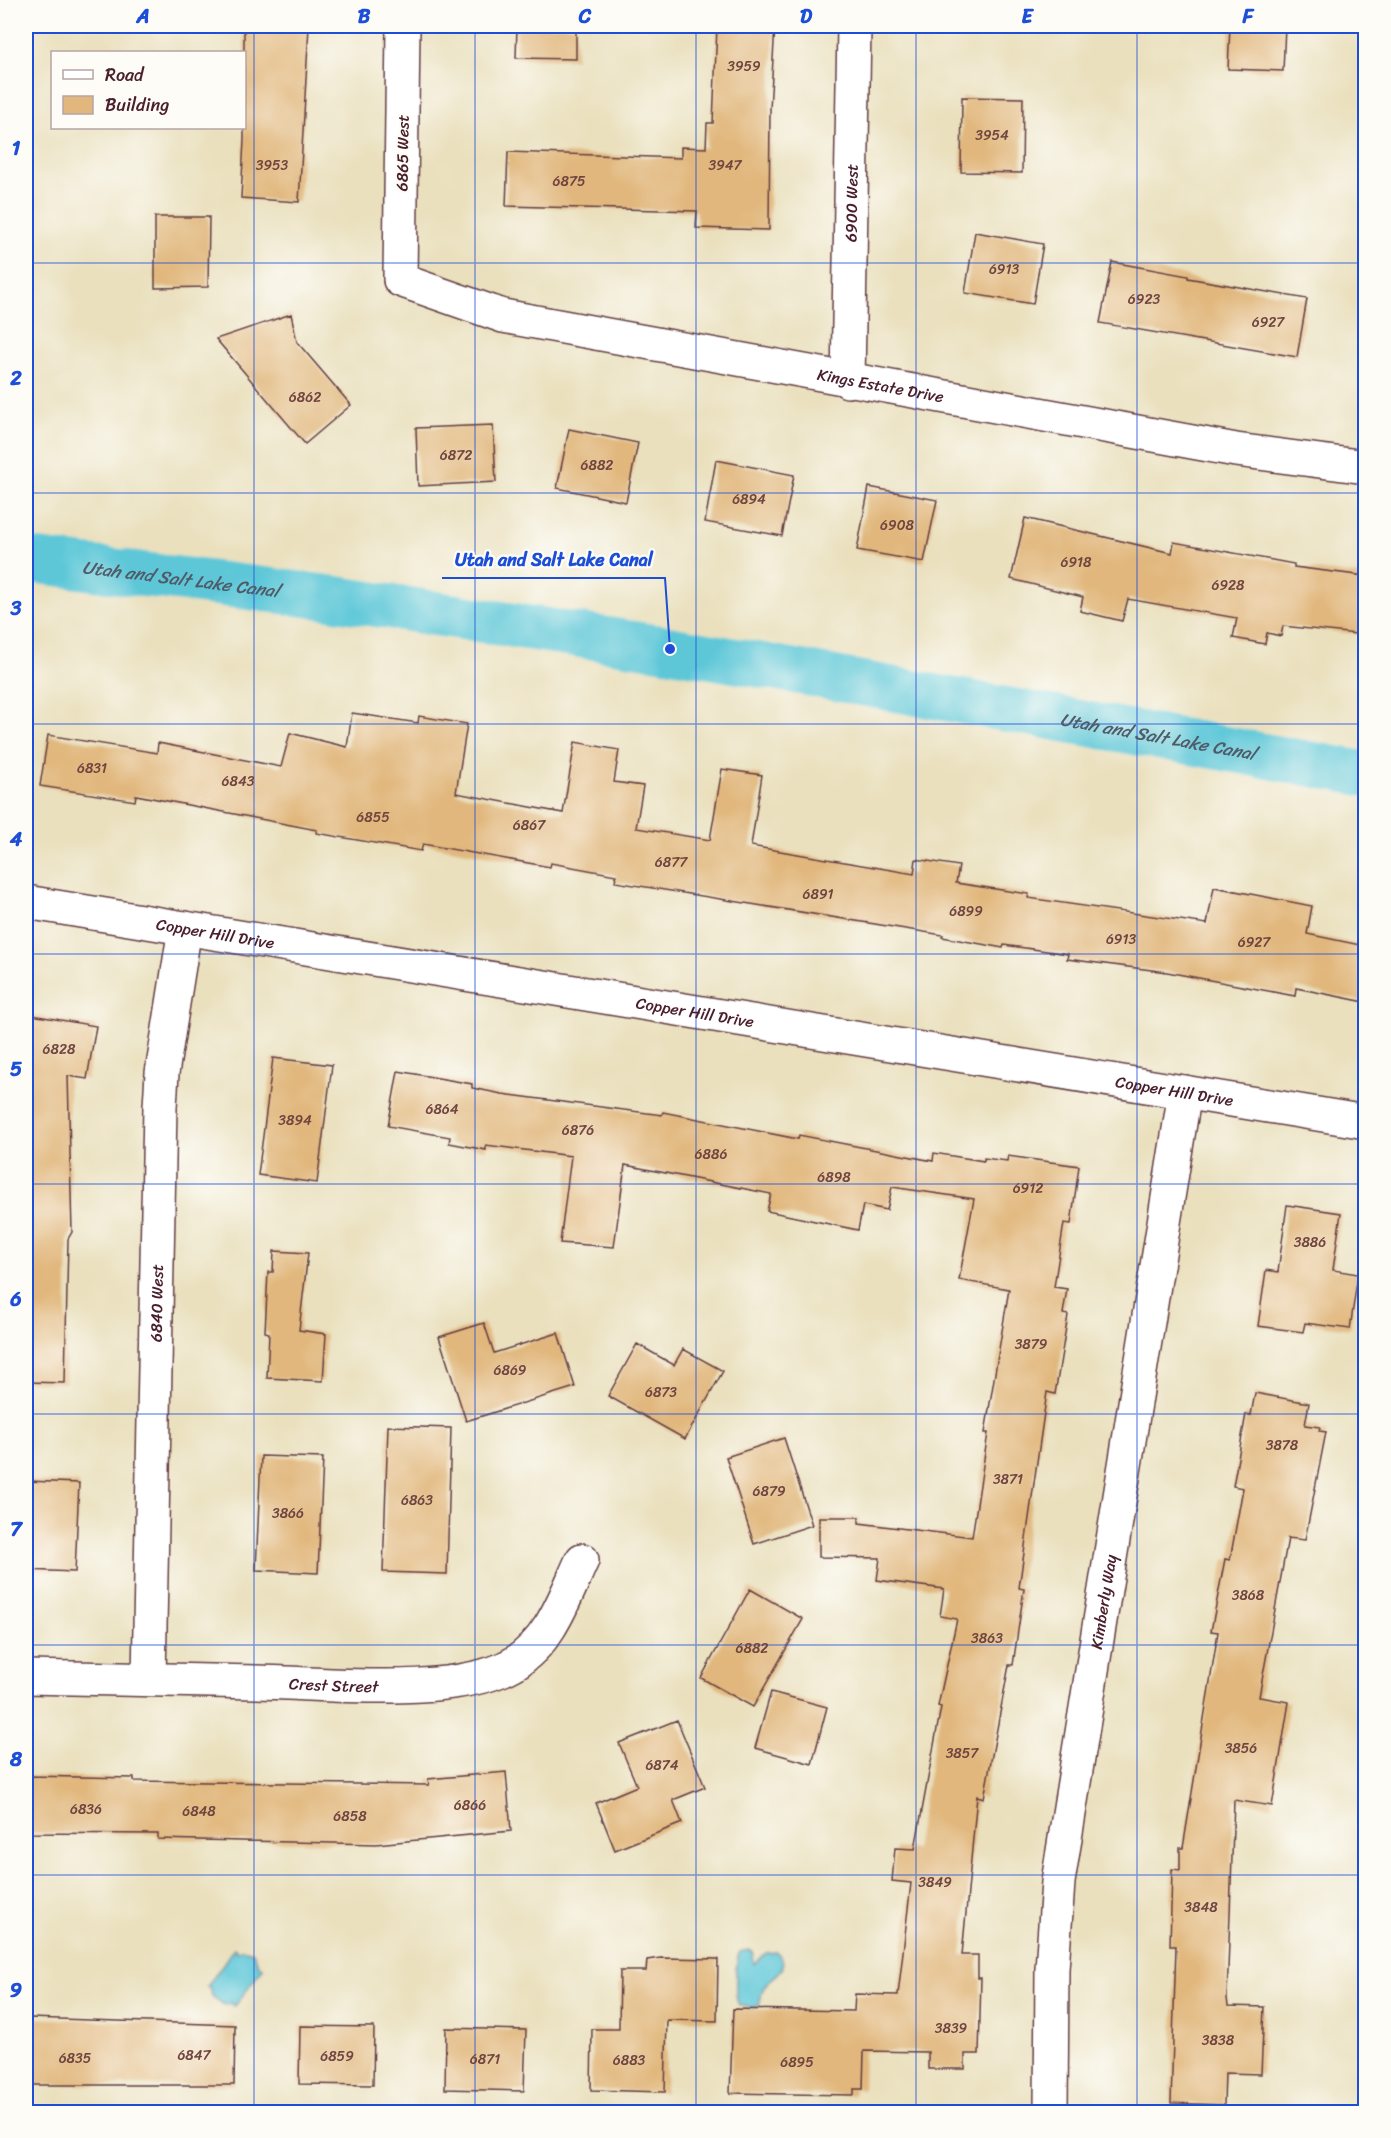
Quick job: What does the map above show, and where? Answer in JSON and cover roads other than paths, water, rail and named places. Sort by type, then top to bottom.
[{"type":"street","name":"6865 West","points":[[400,279],[403,26]]},
{"type":"street","name":"6900 West","points":[[848,381],[854,26]]},
{"type":"street","name":"Kings Estate Drive","points":[[400,279],[503,316],[848,381],[1236,450],[1365,467]]},
{"type":"street","name":"Copper Hill Drive","points":[[26,902],[1365,1122]]},
{"type":"street","name":"6840 West","points":[[149,1679],[160,1107],[162,1073],[184,928]]},
{"type":"street","name":"Kimberly Way","points":[[1051,2112],[1052,1969],[1058,1882],[1185,1092]]},
{"type":"street","name":"Crest Street","points":[[26,1677],[396,1685],[462,1680],[488,1674],[511,1665],[542,1640],[555,1621],[582,1560]]},
{"type":"water","points":[[234,1948],[238,1952],[242,1949],[253,1952],[258,1964],[263,1968],[235,2006],[230,2003],[224,2005],[212,1996],[211,1990],[207,1987]]},
{"type":"water","points":[[748,1950],[753,1953],[754,1964],[766,1953],[777,1952],[783,1964],[780,1972],[764,1987],[759,2006],[751,2008],[739,2005],[736,1987],[738,1956],[740,1952]]},
{"type":"waterway","name":"Utah and Salt Lake Canal","points":[[26,560],[333,598],[670,649],[1366,774]]},
{"type":"place","name":"Utah and Salt Lake Canal","points":[[670,649]]}]
